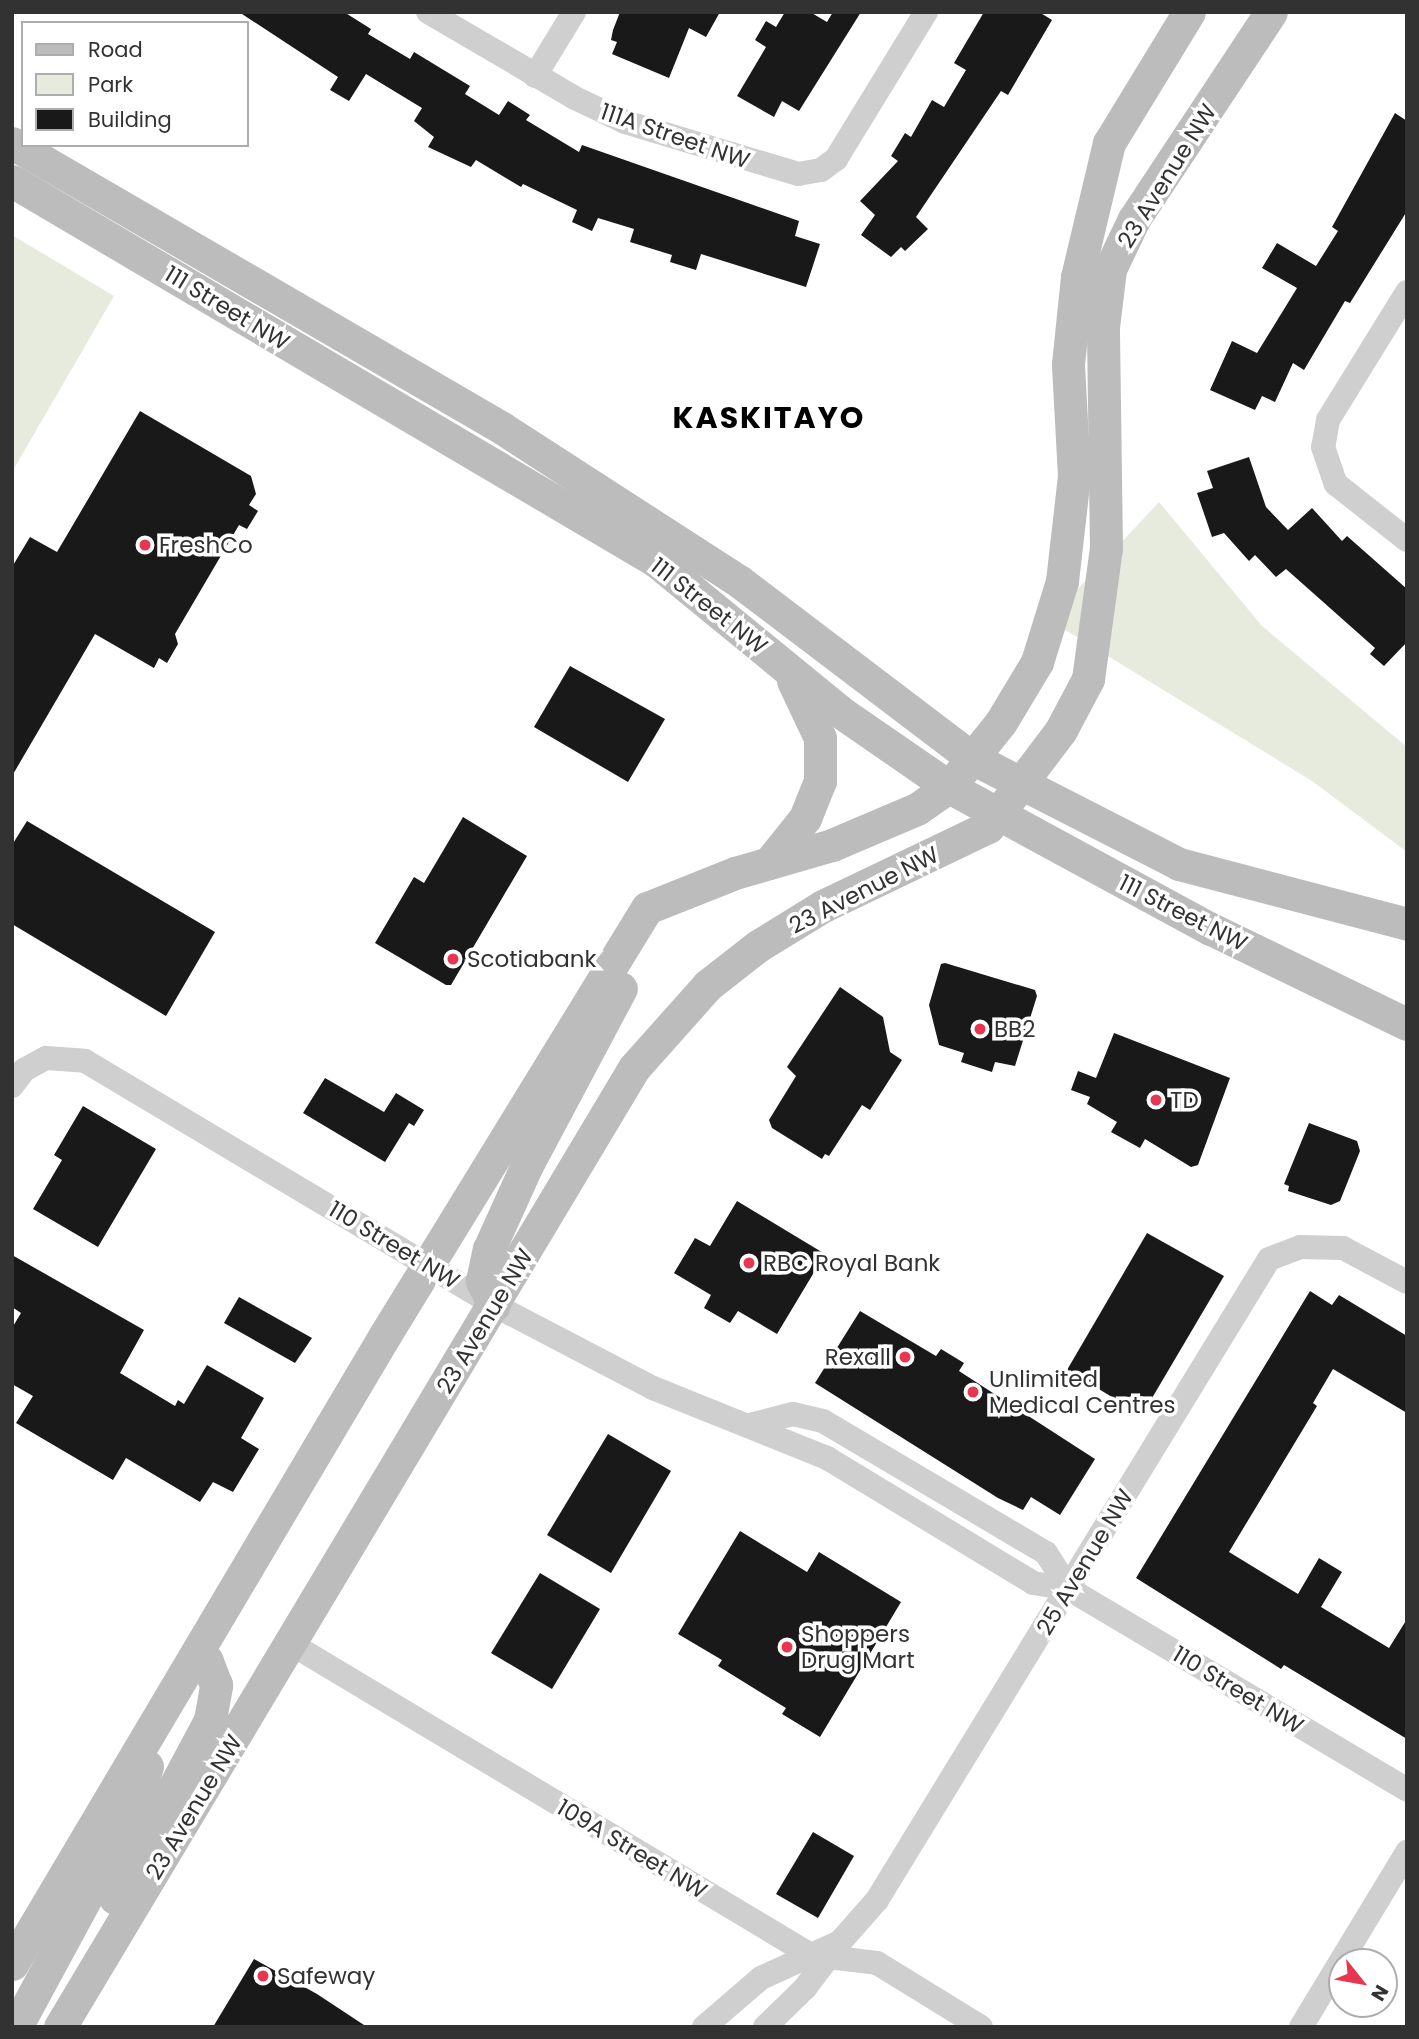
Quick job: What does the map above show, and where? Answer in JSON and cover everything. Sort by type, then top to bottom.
[{"type":"main road","name":"23 Avenue NW","points":[[12,1964],[160,1720],[428,1265],[647,908],[769,863],[832,845],[917,809],[949,787],[1001,722],[1037,662],[1062,581],[1074,476],[1070,339],[1077,277],[1109,143],[1189,12]]},
{"type":"main road","name":"23 Avenue NW","points":[[60,2027],[293,1645],[634,1068],[708,985],[758,946],[823,906],[919,863],[988,827],[999,817],[1061,730],[1088,679],[1106,548],[1103,327],[1110,269],[1134,219],[1271,12]]},
{"type":"main road","name":"111 Street NW","points":[[12,143],[502,428],[740,582],[972,758],[1179,864],[1407,924]]},
{"type":"main road","name":"111 Street NW","points":[[12,181],[656,561],[785,667],[949,787],[999,817],[1211,929],[1407,1024]]},
{"type":"main road","points":[[769,863],[805,818],[820,782],[820,737],[785,667]]},
{"type":"main road","points":[[494,1305],[482,1281],[485,1258],[527,1164],[642,948],[635,926]]},
{"type":"main road","points":[[89,1979],[94,1936],[210,1720],[216,1685],[206,1661],[197,1656]]},
{"type":"main road","points":[[16,2027],[133,1811],[160,1720]]},
{"type":"street","name":"111A Street NW","points":[[428,12],[536,76],[600,110],[678,140],[784,172],[821,170],[843,149],[926,12]]},
{"type":"street","points":[[536,76],[574,12]]},
{"type":"street","points":[[1407,292],[1328,420],[1323,447],[1336,484],[1407,540]]},
{"type":"street","name":"110 Street NW","points":[[12,1086],[24,1070],[46,1058],[74,1057],[97,1067],[494,1305],[653,1388],[827,1458],[1032,1583],[1069,1589],[1407,1790]]},
{"type":"street","name":"25 Avenue NW","points":[[765,2027],[805,1988],[827,1951],[877,1900],[1269,1259],[1284,1250],[1324,1245],[1364,1256],[1407,1282]]},
{"type":"street","name":"109A Street NW","points":[[293,1645],[827,1951],[877,1963],[981,2027]]},
{"type":"street","points":[[1301,2027],[1407,1852]]},
{"type":"street","name":"25 Avenue NW","points":[[704,2027],[761,1978],[827,1951]]},
{"type":"green space","points":[[12,235],[114,296],[12,472]]},
{"type":"green space","points":[[1159,502],[1262,626],[1407,747],[1407,852],[1312,781],[1049,620]]},
{"type":"building","points":[[239,12],[344,12],[371,29],[368,34],[410,59],[414,52],[470,86],[465,94],[499,115],[508,101],[530,115],[526,120],[579,152],[582,145],[799,221],[795,236],[820,244],[806,287],[701,254],[696,270],[670,262],[672,255],[630,242],[634,229],[598,218],[592,231],[572,222],[577,210],[523,184],[521,187],[476,160],[471,167],[428,147],[434,137],[414,121],[422,108],[366,74],[349,101],[330,90],[338,77]]},
{"type":"building","points":[[620,12],[720,12],[706,37],[689,28],[669,78],[612,54],[617,42],[611,40]]},
{"type":"building","points":[[785,12],[810,12],[827,22],[833,12],[861,12],[799,111],[782,101],[774,117],[737,96],[766,47],[755,40],[766,21],[776,27]]},
{"type":"building","points":[[984,12],[1039,12],[1052,20],[1008,95],[1001,91],[916,217],[928,229],[905,251],[901,247],[891,257],[861,235],[875,215],[860,201],[898,161],[891,156],[905,133],[911,137],[932,100],[944,107],[966,70],[954,63]]},
{"type":"building","points":[[1395,113],[1407,121],[1407,211],[1350,303],[1345,301],[1304,370],[1293,363],[1275,402],[1262,396],[1255,410],[1210,390],[1232,341],[1257,353],[1297,288],[1262,268],[1277,243],[1316,266],[1338,231],[1332,227]]},
{"type":"building","name":"FreshCo","points":[[140,411],[251,476],[256,494],[249,505],[258,511],[247,529],[239,525],[175,634],[178,644],[167,663],[159,658],[154,668],[95,634],[12,776],[12,567],[30,537],[57,552]]},
{"type":"building","points":[[1249,457],[1266,507],[1288,530],[1312,508],[1342,541],[1347,536],[1407,589],[1407,642],[1384,666],[1370,654],[1375,648],[1286,569],[1276,577],[1255,555],[1249,561],[1224,533],[1212,537],[1197,493],[1213,488],[1207,471]]},
{"type":"building","points":[[570,666],[665,719],[628,782],[534,727]]},
{"type":"building","points":[[463,817],[527,856],[451,985],[446,985],[375,943],[414,877],[424,883]]},
{"type":"building","points":[[27,821],[215,932],[166,1016],[12,924],[12,845]]},
{"type":"building","name":"BB2","points":[[941,964],[1035,990],[1037,996],[1015,1066],[995,1062],[992,1072],[961,1062],[964,1053],[939,1045],[929,1005]]},
{"type":"building","points":[[840,987],[883,1017],[890,1052],[902,1060],[870,1110],[862,1105],[829,1156],[825,1154],[822,1159],[772,1128],[769,1120],[796,1076],[787,1067]]},
{"type":"building","name":"TD","points":[[1114,1033],[1230,1078],[1198,1165],[1191,1167],[1145,1139],[1140,1148],[1111,1132],[1117,1122],[1087,1104],[1090,1097],[1071,1090],[1078,1071],[1096,1078]]},
{"type":"building","points":[[325,1078],[384,1112],[396,1093],[424,1110],[414,1126],[409,1123],[385,1162],[303,1113]]},
{"type":"building","points":[[83,1106],[156,1149],[98,1247],[33,1209],[62,1160],[54,1155]]},
{"type":"building","points":[[1309,1123],[1357,1141],[1360,1151],[1340,1201],[1331,1205],[1288,1191],[1289,1186],[1284,1184]]},
{"type":"building","name":"RBC Royal Bank","points":[[737,1201],[825,1254],[777,1334],[738,1311],[730,1323],[704,1308],[711,1295],[674,1273],[695,1238],[710,1246]]},
{"type":"building","points":[[1147,1233],[1224,1276],[1142,1415],[1067,1370]]},
{"type":"building","points":[[12,1255],[144,1330],[120,1373],[175,1406],[178,1400],[184,1404],[207,1365],[264,1398],[241,1438],[259,1449],[233,1492],[213,1482],[200,1502],[126,1458],[113,1480],[16,1423],[33,1396],[12,1384],[12,1328],[21,1313],[12,1307]]},
{"type":"building","points":[[1310,1291],[1332,1305],[1339,1295],[1407,1336],[1407,1413],[1333,1369],[1313,1403],[1317,1406],[1229,1552],[1298,1594],[1319,1558],[1342,1572],[1321,1607],[1389,1648],[1407,1619],[1407,1739],[1284,1665],[1281,1669],[1136,1578]]},
{"type":"building","points":[[239,1297],[312,1338],[295,1363],[224,1323]]},
{"type":"building","points":[[860,1311],[936,1356],[941,1349],[964,1363],[959,1371],[1095,1459],[1060,1515],[1031,1497],[1023,1510],[998,1498],[815,1383]]},
{"type":"building","points":[[608,1434],[671,1471],[611,1573],[547,1535]]},
{"type":"building","name":"Shoppers Drug Mart","points":[[740,1531],[807,1572],[819,1552],[901,1602],[820,1737],[782,1714],[786,1708],[718,1666],[722,1660],[678,1634]]},
{"type":"building","points":[[540,1573],[600,1609],[552,1689],[491,1653]]},
{"type":"building","points":[[813,1832],[854,1856],[818,1918],[776,1894]]},
{"type":"building","name":"Safeway","points":[[254,1959],[317,1994],[367,2027],[213,2027]]},
{"type":"place","name":"FreshCo","points":[[145,545]]},
{"type":"place","name":"Scotiabank","points":[[453,959]]},
{"type":"place","name":"BB2","points":[[980,1029]]},
{"type":"place","name":"TD","points":[[1156,1100]]},
{"type":"place","name":"RBC Royal Bank","points":[[749,1263]]},
{"type":"place","name":"Rexall","points":[[905,1357]]},
{"type":"place","name":"Unlimited Medical Centres","points":[[973,1392]]},
{"type":"place","name":"Shoppers Drug Mart","points":[[787,1647]]},
{"type":"place","name":"Safeway","points":[[263,1976]]},
{"type":"district","name":"KASKITAYO","points":[[769,418]]}]
